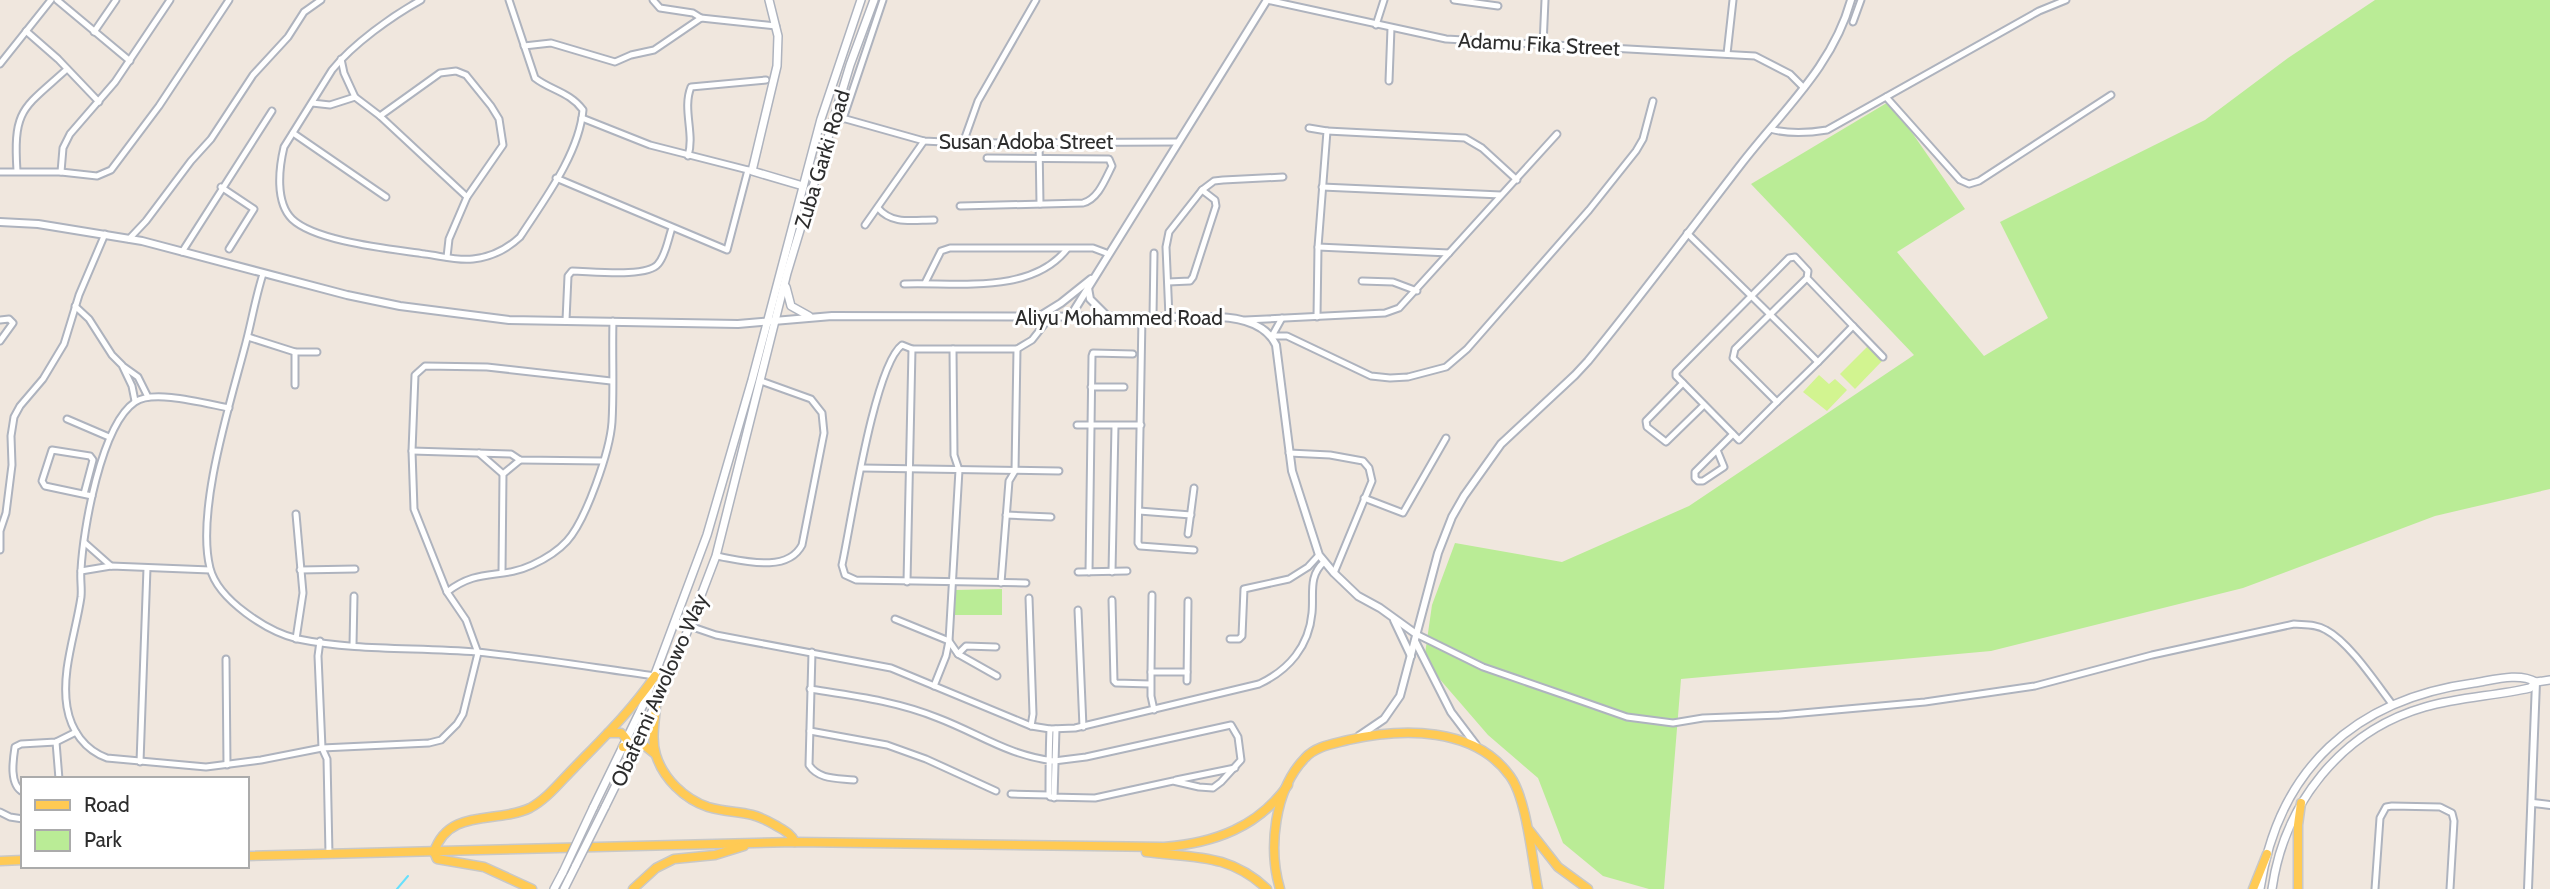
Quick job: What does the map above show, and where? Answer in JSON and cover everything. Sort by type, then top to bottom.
[{"type":"main road","points":[[750,171],[777,66],[778,36],[769,0]]},
{"type":"main road","name":"Zuba Garki Road","points":[[766,320],[821,119],[861,0]]},
{"type":"main road","name":"Zuba Garki Road","points":[[776,320],[787,273],[839,118],[850,65],[874,0]]},
{"type":"main road","name":"Zuba Garki Road","points":[[750,171],[803,186]]},
{"type":"main road","points":[[787,273],[787,295],[791,306],[809,316]]},
{"type":"main road","name":"Obafemi Awolowo Way","points":[[629,744],[707,535],[752,380],[766,320]]},
{"type":"main road","name":"Obafemi Awolowo Way","points":[[554,889],[593,808],[629,744],[656,706],[689,628],[716,556],[776,320]]},
{"type":"main road","points":[[434,852],[445,835],[459,823],[477,817],[515,814],[540,802],[635,704],[655,676]]},
{"type":"main road","points":[[2253,889],[2285,808],[2314,763],[2357,723],[2392,704],[2439,688],[2523,677],[2536,682],[2550,680]]},
{"type":"main road","points":[[2272,889],[2281,847],[2301,803],[2322,773],[2356,741],[2410,711],[2447,701],[2530,688],[2536,682]]},
{"type":"main road","points":[[656,706],[656,754]]},
{"type":"main road","points":[[1280,889],[1275,866],[1277,818],[1296,769],[1311,753],[1328,745],[1354,739],[1416,732],[1445,737],[1482,752],[1511,778],[1530,830],[1546,854],[1588,889]]},
{"type":"main road","points":[[608,733],[621,733],[629,744],[629,761]]},
{"type":"main road","points":[[629,744],[651,749],[671,781],[688,797],[708,807],[759,816],[788,833],[795,842]]},
{"type":"main road","name":"Obafemi Awolowo Way","points":[[564,889],[629,761]]},
{"type":"main road","points":[[248,856],[795,842],[1115,848],[1185,845],[1233,832],[1258,817],[1288,785]]},
{"type":"main road","points":[[2298,889],[2298,825],[2301,803]]},
{"type":"main road","points":[[1523,814],[1538,889]]},
{"type":"main road","points":[[633,889],[656,867],[674,859],[715,855],[750,844]]},
{"type":"main road","points":[[1115,848],[1222,860],[1241,868],[1267,889]]},
{"type":"main road","points":[[434,852],[437,859],[475,865],[532,889]]},
{"type":"main road","points":[[2260,889],[2267,854]]},
{"type":"main road","points":[[0,861],[21,860]]},
{"type":"main road","points":[[500,874],[513,889]]},
{"type":"street","points":[[1,59],[51,0]]},
{"type":"street","points":[[57,0],[130,61]]},
{"type":"street","points":[[94,32],[116,0]]},
{"type":"street","points":[[61,172],[66,141],[130,61],[170,0]]},
{"type":"street","points":[[0,172],[61,172],[97,176],[111,170],[159,106],[229,0]]},
{"type":"street","points":[[129,239],[211,139],[253,75],[288,37],[304,12],[321,0]]},
{"type":"street","points":[[421,0],[341,59],[318,89],[284,147],[279,177],[286,212],[293,220],[314,231],[365,245],[470,260],[497,254],[520,237],[572,151],[582,118],[583,110],[577,102],[535,78],[509,0]]},
{"type":"street","points":[[653,0],[660,8],[693,13],[701,18],[776,26]]},
{"type":"street","points":[[839,118],[883,0]]},
{"type":"street","points":[[962,143],[978,101],[1036,0]]},
{"type":"street","points":[[1070,317],[1267,0]]},
{"type":"street","name":"Adamu Fika Street","points":[[1267,0],[1446,39],[1727,54],[1762,59],[1790,74],[1804,88]]},
{"type":"street","points":[[1376,25],[1384,0]]},
{"type":"street","points":[[1454,0],[1498,6]]},
{"type":"street","points":[[1543,45],[1545,0]]},
{"type":"street","points":[[1727,54],[1733,0]]},
{"type":"street","points":[[1354,739],[1376,726],[1393,708],[1405,684],[1415,638],[1444,537],[1452,517],[1476,477],[1514,430],[1581,368],[1818,71],[1838,39],[1851,0]]},
{"type":"street","points":[[1853,22],[1861,0]]},
{"type":"street","points":[[1770,129],[1812,132],[1827,130],[2039,11],[2066,0]]},
{"type":"street","points":[[524,46],[551,43],[615,61],[654,50],[701,18]]},
{"type":"street","points":[[1389,81],[1391,28]]},
{"type":"street","points":[[26,31],[99,102]]},
{"type":"street","points":[[341,59],[355,97],[380,116],[467,197]]},
{"type":"street","points":[[17,171],[15,141],[19,118],[30,102],[67,69]]},
{"type":"street","points":[[380,116],[440,73],[456,71],[466,75],[499,119],[504,137],[500,153],[467,197],[449,239],[447,257]]},
{"type":"street","points":[[688,156],[691,143],[688,104],[691,87],[766,80]]},
{"type":"street","points":[[1886,97],[1960,180],[1969,184],[1979,181],[2111,95]]},
{"type":"street","points":[[312,103],[330,105],[355,97]]},
{"type":"street","points":[[1272,336],[1287,336],[1371,376],[1390,379],[1408,377],[1446,367],[1467,348],[1572,229],[1636,151],[1643,139],[1653,101]]},
{"type":"street","points":[[182,252],[272,111]]},
{"type":"street","points":[[556,178],[727,250],[750,171],[650,145],[582,118]]},
{"type":"street","name":"Susan Adoba Street","points":[[839,118],[924,141],[1178,142]]},
{"type":"street","points":[[1309,128],[1465,138],[1482,148],[1517,180]]},
{"type":"street","points":[[1317,317],[1318,247],[1326,131]]},
{"type":"street","points":[[293,133],[386,197]]},
{"type":"street","points":[[1242,320],[1385,313],[1399,308],[1557,134]]},
{"type":"street","points":[[865,225],[924,141]]},
{"type":"street","points":[[1039,142],[1040,204]]},
{"type":"street","points":[[960,206],[1083,204],[1091,201],[1112,166],[1109,159],[987,158]]},
{"type":"street","points":[[1169,317],[1166,247],[1169,232],[1202,190],[1214,181],[1283,177]]},
{"type":"street","points":[[221,187],[254,209],[229,249]]},
{"type":"street","points":[[1322,187],[1501,195]]},
{"type":"street","points":[[1168,282],[1190,281],[1194,277],[1216,206],[1215,200],[1202,190]]},
{"type":"street","points":[[878,208],[885,217],[893,220],[933,220]]},
{"type":"street","name":"Aliyu Mohammed Road","points":[[0,222],[38,224],[105,234],[347,295],[413,308],[509,320],[738,324],[809,316],[1219,317],[1242,320],[1261,327],[1272,336]]},
{"type":"street","points":[[566,320],[568,276],[572,271],[623,273],[653,268],[660,261],[672,228]]},
{"type":"street","points":[[1688,233],[1818,362]]},
{"type":"street","points":[[0,550],[1,525],[6,513],[12,465],[11,436],[14,417],[64,344],[75,306],[105,234]]},
{"type":"street","points":[[1318,247],[1449,253]]},
{"type":"street","points":[[925,283],[941,251],[950,248],[1093,248],[1108,254]]},
{"type":"street","points":[[904,284],[997,282],[1027,276],[1051,265],[1067,249]]},
{"type":"street","points":[[1153,317],[1154,253]]},
{"type":"street","points":[[1777,402],[1732,356],[1735,349],[1807,278],[1808,271],[1792,256],[1676,372],[1676,376],[1739,440],[1818,362],[1853,326]]},
{"type":"street","points":[[263,274],[229,408],[210,503],[207,541],[210,570],[232,599],[250,617],[296,639],[353,646],[478,653],[655,676]]},
{"type":"street","points":[[1037,317],[1051,310],[1095,276]]},
{"type":"street","points":[[1807,278],[1883,357]]},
{"type":"street","points":[[1362,281],[1393,282],[1417,291]]},
{"type":"street","points":[[1088,288],[1090,299],[1107,316]]},
{"type":"street","points":[[75,306],[89,319],[112,355],[138,377],[148,397]]},
{"type":"street","points":[[1026,583],[856,580],[845,575],[842,570],[874,405],[892,356],[902,345],[912,349],[1017,349],[1032,340],[1050,317]]},
{"type":"street","points":[[1142,317],[1139,545],[1195,550]]},
{"type":"street","points":[[1282,318],[1272,336],[1278,354],[1289,453],[1299,497],[1319,555],[1358,596],[1392,615],[1415,638],[1451,712],[1482,752]]},
{"type":"street","points":[[0,320],[9,319],[13,323],[0,341]]},
{"type":"street","points":[[447,592],[470,578],[517,571],[531,566],[553,554],[568,540],[592,493],[612,423],[613,321]]},
{"type":"street","points":[[248,337],[295,352],[317,352]]},
{"type":"street","points":[[907,582],[912,349]]},
{"type":"street","points":[[934,686],[949,641],[959,470],[954,455],[953,349]]},
{"type":"street","points":[[1001,583],[1009,481],[1015,471],[1017,349]]},
{"type":"street","points":[[295,352],[295,385]]},
{"type":"street","points":[[1089,572],[1093,353],[1133,354]]},
{"type":"street","points":[[122,365],[132,386],[135,401]]},
{"type":"street","points":[[229,408],[148,397],[135,401],[118,419],[109,437],[93,496],[66,685],[67,708],[82,743],[94,753],[107,758],[206,767],[322,748],[410,746],[441,740],[463,714],[478,653],[466,620],[447,592],[414,509],[412,451],[415,375],[425,366],[487,367],[611,381]]},
{"type":"street","points":[[716,556],[779,562],[791,558],[802,545],[824,433],[822,413],[811,399],[761,381]]},
{"type":"street","points":[[1683,383],[1646,421],[1647,428],[1666,442],[1704,405]]},
{"type":"street","points":[[1091,387],[1124,387]]},
{"type":"street","points":[[67,419],[109,437]]},
{"type":"street","points":[[1077,425],[1141,425]]},
{"type":"street","points":[[1112,572],[1115,426]]},
{"type":"street","points":[[1717,450],[1724,467],[1699,481],[1695,478],[1695,472],[1717,450],[1733,434]]},
{"type":"street","points":[[1364,498],[1399,514],[1403,513],[1446,438]]},
{"type":"street","points":[[84,494],[93,460],[90,456],[52,450],[42,481],[45,486],[93,496]]},
{"type":"street","points":[[412,451],[511,454],[520,460],[603,461]]},
{"type":"street","points":[[479,453],[503,474],[502,572]]},
{"type":"street","points":[[1289,453],[1331,455],[1363,461],[1368,468],[1372,481],[1334,573]]},
{"type":"street","points":[[503,474],[520,460]]},
{"type":"street","points":[[862,468],[1059,471]]},
{"type":"street","points":[[1188,534],[1194,488]]},
{"type":"street","points":[[1139,511],[1191,515]]},
{"type":"street","points":[[296,514],[303,593],[296,639]]},
{"type":"street","points":[[1006,515],[1051,517]]},
{"type":"street","points":[[85,543],[111,566]]},
{"type":"street","points":[[1230,639],[1239,639],[1242,636],[1244,589],[1289,579],[1308,567],[1319,555]]},
{"type":"street","points":[[675,621],[689,628],[716,635],[891,668],[1031,726],[1053,729],[1083,727],[1259,684],[1273,677],[1297,655],[1309,631],[1313,575],[1324,562]]},
{"type":"street","points":[[81,571],[111,566],[210,570]]},
{"type":"street","points":[[140,762],[147,568]]},
{"type":"street","points":[[300,570],[355,569]]},
{"type":"street","points":[[1078,572],[1126,571]]},
{"type":"street","points":[[1152,595],[1150,684],[1154,710]]},
{"type":"street","points":[[353,646],[355,596]]},
{"type":"street","points":[[1029,598],[1033,714],[1031,726]]},
{"type":"street","points":[[1112,600],[1114,681],[1150,684]]},
{"type":"street","points":[[1187,681],[1188,601]]},
{"type":"street","points":[[1078,610],[1083,727]]},
{"type":"street","points":[[1392,615],[1411,656]]},
{"type":"street","points":[[895,619],[949,641],[958,654],[997,676]]},
{"type":"street","points":[[1415,638],[1483,667],[1626,717],[1673,723],[1703,718],[1780,715],[1925,702],[2035,686],[2152,655],[2294,624],[2316,626],[2328,631],[2354,655],[2392,704]]},
{"type":"street","points":[[320,641],[318,656],[322,748],[327,759],[329,855]]},
{"type":"street","points":[[958,654],[966,646],[996,647]]},
{"type":"street","points":[[811,652],[809,765],[823,777],[854,780]]},
{"type":"street","points":[[226,659],[227,765]]},
{"type":"street","points":[[1151,671],[1188,672]]},
{"type":"street","points":[[2528,889],[2536,682]]},
{"type":"street","points":[[810,689],[880,699],[908,707],[938,718],[1007,751],[1052,761],[1086,757],[1231,725],[1238,737],[1241,760],[1235,768],[1213,788],[1173,781]]},
{"type":"street","points":[[1051,796],[1053,729]]},
{"type":"street","points":[[810,731],[887,745],[996,791]]},
{"type":"street","points":[[21,791],[14,783],[15,747],[21,744],[56,742],[76,732]]},
{"type":"street","points":[[56,742],[59,777]]},
{"type":"street","points":[[1011,794],[1095,798],[1235,768]]},
{"type":"street","points":[[2533,803],[2550,805]]},
{"type":"street","points":[[2375,889],[2380,818],[2382,812],[2392,806],[2440,807],[2452,813],[2454,821],[2450,889]]},
{"type":"street","points":[[0,812],[21,819]]},
{"type":"green space","points":[[2375,0],[2550,0],[2550,489],[2435,516],[2243,588],[1991,651],[1681,679],[1664,889],[1649,889],[1603,876],[1563,843],[1538,778],[1488,735],[1424,661],[1432,605],[1455,543],[1562,562],[1689,506],[1914,355],[1751,184],[1890,101],[1965,209],[1897,252],[1984,356],[2048,318],[2000,222],[2205,120],[2288,58]]},
{"type":"green space","points":[[1868,346],[1883,360],[1855,389],[1840,374]]},
{"type":"green space","points":[[1819,375],[1829,384],[1835,379],[1847,390],[1827,411],[1803,392]]},
{"type":"green space","points":[[1002,589],[1002,615],[955,615],[955,590]]},
{"type":"waterway","points":[[397,889],[408,876]]}]
